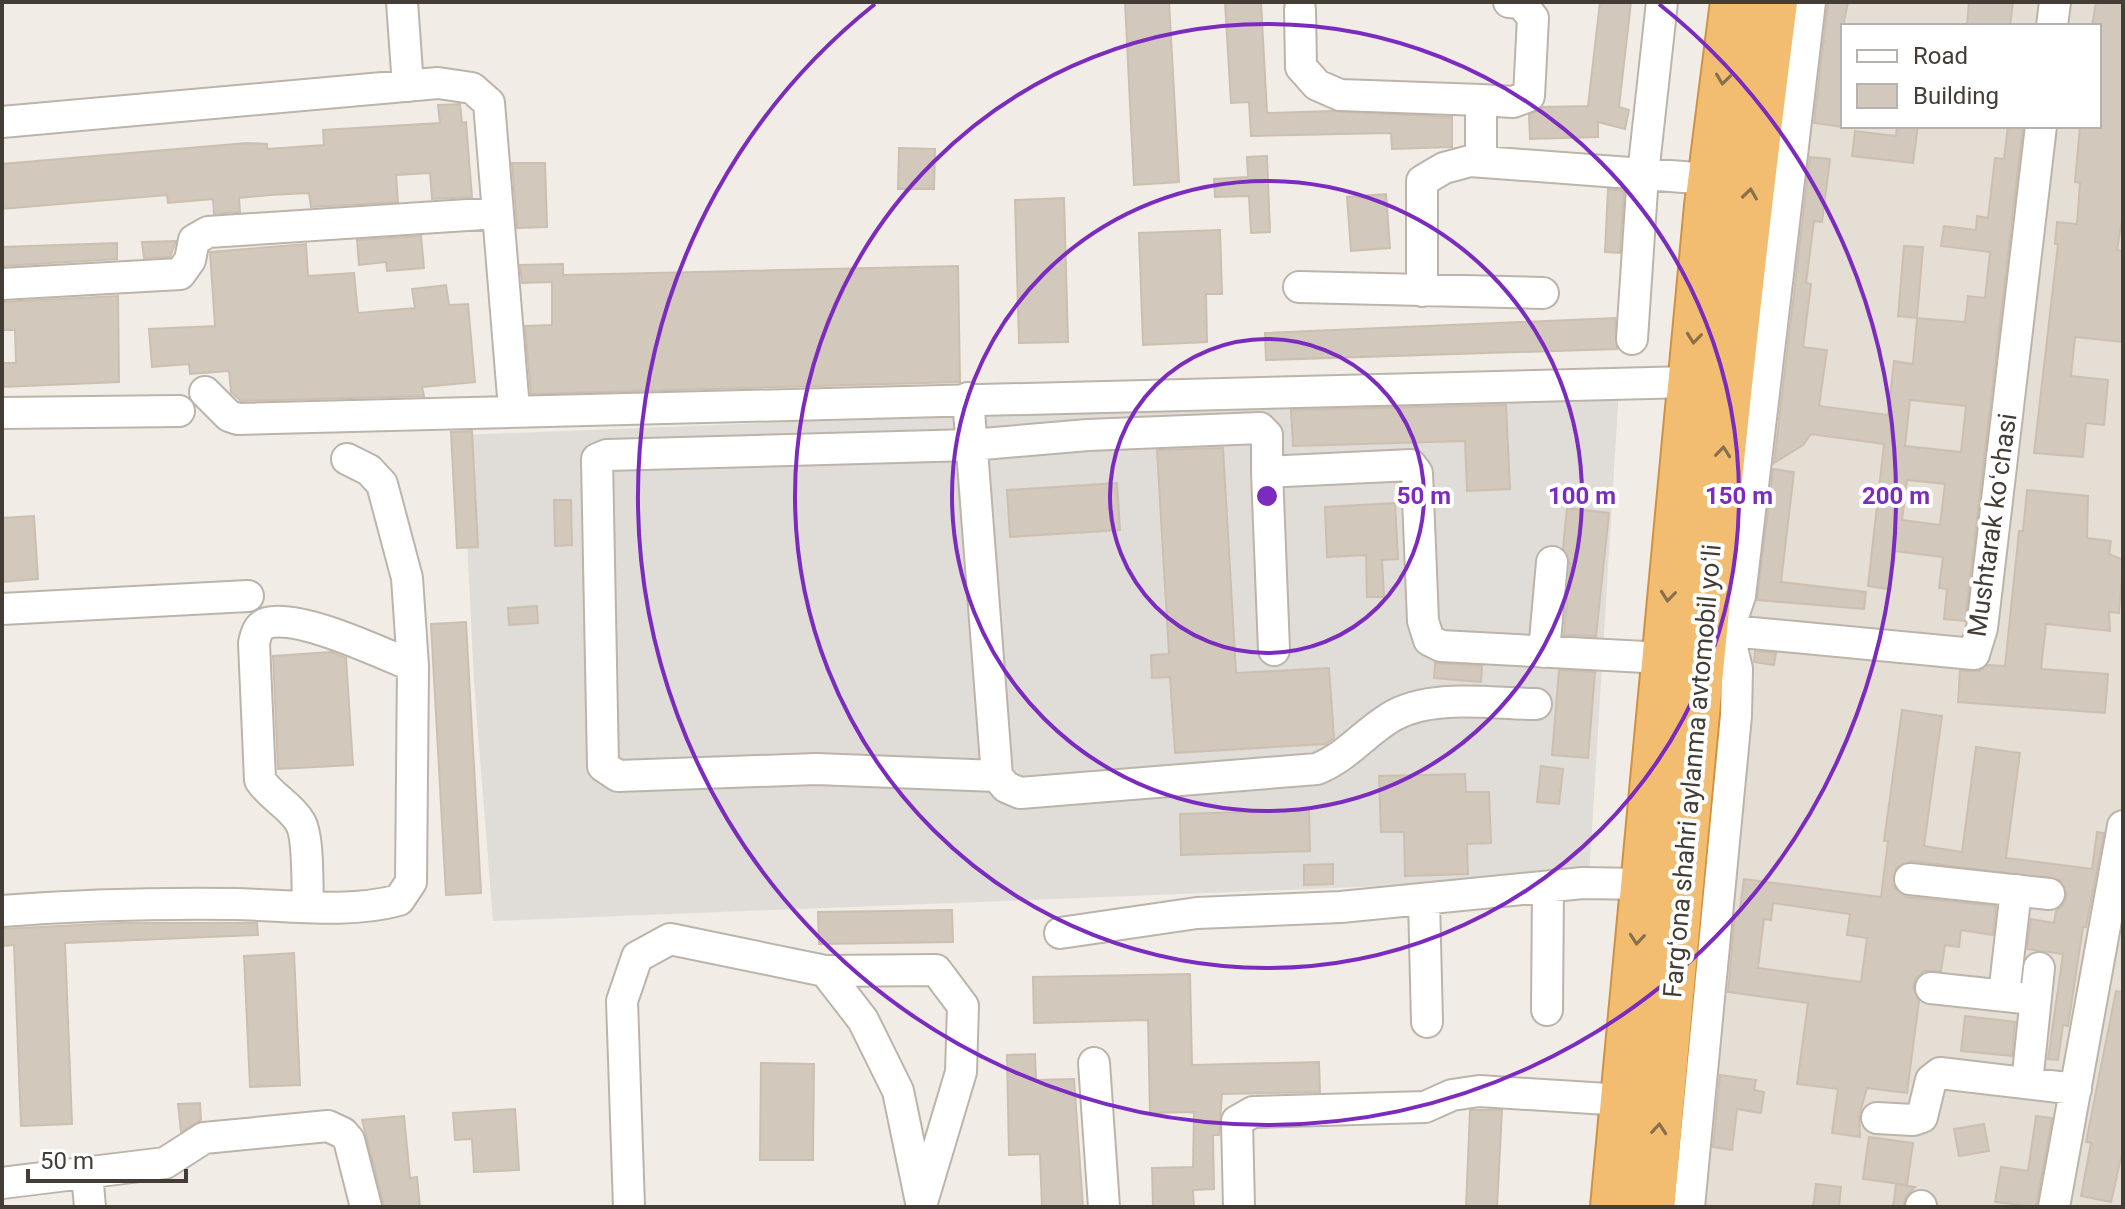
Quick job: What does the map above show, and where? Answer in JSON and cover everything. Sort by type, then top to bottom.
[{"type":"highway","name":"Fargʻona shahri aylanma avtomobil yoʻli","points":[[1613,1207],[1689,382],[1710,179],[1733,2]]},
{"type":"highway","name":"Fargʻona shahri aylanma avtomobil yoʻli","points":[[1652,1207],[1699,911],[1747,214],[1775,2]]},
{"type":"street","points":[[402,2],[408,86]]},
{"type":"street","points":[[1300,9],[1301,67],[1317,85],[1340,95],[1513,102],[1529,96],[1533,18],[1521,3],[1509,2]]},
{"type":"street","points":[[1632,339],[1643,174],[1662,2]]},
{"type":"street","points":[[1716,630],[1740,596],[1810,2]]},
{"type":"street","points":[[2052,24],[2055,2]]},
{"type":"street","points":[[2,122],[438,83],[472,88],[489,103],[514,409]]},
{"type":"street","points":[[1481,100],[1481,162]]},
{"type":"street","name":"Mushtarak koʻchasi","points":[[1716,630],[1974,654],[1982,628],[2041,128]]},
{"type":"street","points":[[1422,291],[1422,181],[1444,168],[1481,162],[1710,179]]},
{"type":"street","points":[[2,284],[180,274],[190,260],[194,240],[208,232],[498,213]]},
{"type":"street","points":[[1299,287],[1543,293]]},
{"type":"street","points":[[205,392],[229,416],[238,419],[514,409],[533,414],[968,398],[1689,382]]},
{"type":"street","points":[[968,398],[997,776],[1006,787],[1020,793],[1317,769],[1343,758],[1370,732],[1420,703],[1536,704]]},
{"type":"street","points":[[2,413],[179,411]]},
{"type":"street","points":[[997,776],[816,769],[618,776],[603,766],[597,459],[607,455],[971,445],[1088,435],[1260,428],[1267,435],[1274,650]]},
{"type":"street","points":[[2,911],[117,902],[308,906],[382,905],[399,900],[411,882],[413,666],[407,578],[393,515],[382,484],[369,470],[347,459]]},
{"type":"street","points":[[1267,472],[1411,465],[1417,473],[1423,621],[1429,640],[1441,646],[1663,658]]},
{"type":"street","points":[[1544,652],[1552,562]]},
{"type":"street","points":[[2,609],[248,596]]},
{"type":"street","points":[[308,906],[303,825],[268,792],[260,780],[254,643],[258,630],[266,623],[312,627],[413,666]]},
{"type":"street","points":[[2054,1207],[2076,1089],[2114,934],[2123,826]]},
{"type":"street","points":[[1910,879],[2049,894]]},
{"type":"street","points":[[1060,933],[1197,913],[1424,900],[1583,883],[1642,884]]},
{"type":"street","points":[[1547,1010],[1548,887]]},
{"type":"street","points":[[2004,995],[2016,890]]},
{"type":"street","points":[[1424,900],[1427,1022]]},
{"type":"street","points":[[1689,1207],[1699,911]]},
{"type":"street","points":[[629,1207],[622,1001],[637,957],[670,939],[825,971],[936,970],[963,1006],[961,1072],[922,1206]]},
{"type":"street","points":[[2027,1083],[2039,968]]},
{"type":"street","points":[[825,971],[863,1020],[898,1091],[922,1206]]},
{"type":"street","points":[[1931,988],[2036,999]]},
{"type":"street","points":[[1094,1063],[1104,1207]]},
{"type":"street","points":[[1877,1118],[1913,1120],[1922,1117],[1931,1080],[1940,1073],[2076,1089]]},
{"type":"street","points":[[1239,1207],[1237,1121],[1253,1112],[1425,1107],[1452,1095],[1479,1091],[1623,1100]]},
{"type":"street","points":[[2,1183],[165,1163],[204,1138],[328,1126],[343,1133],[349,1140],[366,1207]]},
{"type":"street","points":[[87,1173],[90,1207]]},
{"type":"shaded area","points":[[1805,2],[2123,2],[2123,1207],[1682,1207]]},
{"type":"shaded area","points":[[1619,389],[1589,878],[493,921],[474,682],[462,435]]},
{"type":"building","points":[[1125,2],[1169,2],[1179,182],[1134,185]]},
{"type":"building","points":[[1225,2],[1261,2],[1267,113],[1332,111],[1452,117],[1452,147],[1392,149],[1391,133],[1251,136],[1249,102],[1231,103]]},
{"type":"building","points":[[1600,2],[1631,2],[1619,107],[1629,110],[1625,129],[1598,122],[1598,137],[1530,139],[1529,115],[1543,107],[1588,106]]},
{"type":"building","points":[[1828,2],[1848,2],[1841,24],[1841,127],[1814,123]]},
{"type":"building","points":[[1969,2],[2013,2],[2010,24],[1967,24]]},
{"type":"building","points":[[2096,2],[2123,2],[2123,213],[2117,250],[2123,251],[2123,342],[2075,337],[2071,376],[2108,380],[2104,425],[2086,423],[2083,457],[2034,453],[2058,244],[2055,244],[2057,222],[2077,224],[2080,183],[2075,182],[2080,128],[2101,128],[2101,24],[2092,24]]},
{"type":"building","points":[[460,104],[462,123],[466,122],[472,197],[432,199],[430,173],[396,175],[398,202],[311,207],[309,193],[270,195],[239,198],[240,212],[214,214],[213,199],[168,203],[167,195],[2,209],[2,164],[247,143],[267,144],[267,149],[324,145],[323,130],[440,123],[438,105]]},
{"type":"building","points":[[1897,128],[1918,128],[1913,163],[1852,156],[1855,131],[1896,136]]},
{"type":"building","points":[[2008,128],[2023,128],[1965,621],[1944,619],[1947,589],[1939,588],[1943,557],[1894,551],[1889,589],[1868,586],[1884,444],[1811,434],[1803,445],[1774,463],[1810,157],[1830,159],[1822,222],[1814,221],[1806,283],[1811,284],[1803,347],[1827,350],[1819,406],[1888,415],[1894,361],[1913,364],[1917,318],[1965,322],[1968,296],[1985,298],[1990,252],[1941,246],[1944,226],[1976,230],[1977,216],[1988,218],[1995,158],[2004,159]],"holes":[[[1910,400],[1966,406],[1961,452],[1905,446]],[[1907,480],[1945,484],[1940,525],[1902,520]]]},
{"type":"building","points":[[899,148],[935,149],[934,189],[898,189]]},
{"type":"building","points":[[1267,156],[1270,232],[1251,233],[1249,196],[1215,197],[1214,179],[1248,177],[1247,157]]},
{"type":"building","points":[[512,163],[545,163],[547,227],[517,228]]},
{"type":"building","points":[[1608,189],[1624,191],[1620,253],[1605,252]]},
{"type":"building","points":[[1386,194],[1390,248],[1351,251],[1347,197]]},
{"type":"building","points":[[1064,198],[1068,342],[1019,343],[1015,200]]},
{"type":"building","points":[[1220,230],[1222,294],[1206,294],[1207,342],[1143,345],[1139,233]]},
{"type":"building","points":[[421,236],[424,268],[387,271],[386,262],[359,265],[357,240]]},
{"type":"building","points":[[176,241],[170,257],[144,258],[142,242]]},
{"type":"building","points":[[117,243],[117,259],[2,266],[2,247]]},
{"type":"building","points":[[306,244],[308,276],[354,273],[358,313],[415,308],[412,289],[446,285],[449,305],[468,304],[475,382],[422,387],[424,396],[241,401],[231,392],[229,371],[190,374],[189,364],[152,367],[149,329],[215,326],[210,252]]},
{"type":"building","points":[[1904,246],[1923,247],[1917,318],[1898,316]]},
{"type":"building","points":[[563,264],[563,275],[958,266],[960,382],[531,394],[525,326],[552,325],[552,282],[522,283],[520,265]]},
{"type":"building","points":[[118,296],[119,382],[2,387],[2,363],[16,363],[15,330],[2,330],[2,302]]},
{"type":"building","points":[[1615,318],[1617,349],[1266,360],[1265,333]]},
{"type":"building","points":[[1506,405],[1510,489],[1467,491],[1465,441],[1293,446],[1291,410]]},
{"type":"building","points":[[472,431],[478,547],[457,548],[451,432]]},
{"type":"building","points":[[1223,448],[1236,673],[1329,668],[1334,738],[1325,744],[1175,753],[1170,677],[1152,678],[1151,655],[1169,654],[1157,450]]},
{"type":"building","points":[[1773,469],[1794,472],[1781,582],[1866,592],[1864,609],[1757,600]]},
{"type":"building","points":[[1117,483],[1120,530],[1010,537],[1007,490]]},
{"type":"building","points":[[2027,490],[2088,496],[2087,538],[2111,541],[2109,554],[2123,560],[2119,613],[2109,612],[2110,631],[2046,624],[2041,669],[2108,674],[2105,713],[1958,702],[1960,671],[1980,671],[1988,665],[2005,666],[2019,531],[2023,531]]},
{"type":"building","points":[[554,500],[571,500],[572,545],[555,546]]},
{"type":"building","points":[[1395,503],[1398,559],[1382,560],[1384,597],[1367,597],[1366,555],[1327,557],[1325,507]]},
{"type":"building","points":[[1567,508],[1609,513],[1596,636],[1564,635],[1570,564],[1563,548]]},
{"type":"building","points":[[34,516],[38,579],[2,582],[2,518]]},
{"type":"building","points":[[537,606],[538,623],[509,625],[508,608]]},
{"type":"building","points":[[466,622],[481,893],[446,895],[431,624]]},
{"type":"building","points":[[1755,651],[1776,653],[1774,665],[1754,662]]},
{"type":"building","points":[[331,652],[346,658],[353,765],[278,769],[273,656]]},
{"type":"building","points":[[1435,663],[1482,666],[1481,682],[1434,678]]},
{"type":"building","points":[[1559,670],[1595,672],[1588,758],[1552,755]]},
{"type":"building","points":[[1902,710],[1942,716],[1924,846],[1962,852],[1976,747],[2020,753],[2006,858],[2092,869],[2097,832],[2104,833],[2086,927],[2083,927],[2068,1026],[2063,1025],[2058,1060],[2048,1059],[2063,954],[2027,949],[2031,919],[2054,923],[2056,911],[2064,904],[2067,895],[2060,880],[1912,861],[1896,868],[1893,886],[1907,897],[1996,906],[1993,935],[1961,930],[1959,947],[1945,945],[1941,971],[1924,971],[1916,978],[1913,987],[1919,1001],[1907,1093],[1867,1088],[1859,1116],[1860,1137],[1832,1133],[1838,1089],[1797,1084],[1808,1003],[1728,992],[1735,915],[1739,916],[1744,879],[1881,897],[1888,841],[1884,841]],"holes":[[[1773,903],[1850,914],[1847,935],[1867,938],[1861,982],[1758,968],[1764,919],[1771,920]]]},
{"type":"building","points":[[1541,766],[1563,769],[1559,804],[1537,802]]},
{"type":"building","points":[[1465,774],[1466,792],[1489,792],[1491,843],[1467,844],[1468,874],[1405,876],[1404,832],[1381,832],[1379,776]]},
{"type":"building","points":[[1309,810],[1310,851],[1181,855],[1180,814]]},
{"type":"building","points":[[1333,864],[1333,884],[1304,885],[1304,865]]},
{"type":"building","points":[[952,910],[953,942],[819,944],[818,912]]},
{"type":"building","points":[[119,923],[257,923],[258,935],[65,943],[72,1124],[21,1126],[14,945],[2,946],[2,929]]},
{"type":"building","points":[[294,953],[300,1085],[250,1087],[244,956]]},
{"type":"building","points":[[1190,974],[1192,1065],[1319,1062],[1320,1092],[1222,1094],[1219,1135],[1213,1135],[1214,1189],[1193,1190],[1194,1207],[1153,1207],[1152,1168],[1193,1167],[1194,1112],[1150,1113],[1148,1020],[1034,1023],[1033,977]]},
{"type":"building","points":[[2116,991],[2123,992],[2123,1149],[2111,1202],[2081,1196],[2091,1143],[2086,1142]]},
{"type":"building","points":[[1965,1016],[2015,1022],[2012,1056],[1961,1051]]},
{"type":"building","points":[[1035,1054],[1036,1080],[1074,1079],[1083,1207],[1042,1207],[1040,1154],[1009,1155],[1007,1055]]},
{"type":"building","points":[[761,1063],[814,1064],[813,1160],[760,1160]]},
{"type":"building","points":[[1720,1075],[1756,1080],[1754,1090],[1764,1092],[1761,1113],[1737,1109],[1732,1150],[1713,1147]]},
{"type":"building","points":[[200,1103],[201,1120],[181,1132],[178,1104]]},
{"type":"building","points":[[515,1109],[519,1170],[474,1172],[472,1139],[455,1140],[453,1113]]},
{"type":"building","points":[[1470,1110],[1502,1110],[1497,1207],[1466,1207]]},
{"type":"building","points":[[404,1116],[410,1178],[417,1177],[420,1207],[384,1207],[362,1120]]},
{"type":"building","points":[[2036,1116],[2052,1118],[2036,1207],[1995,1202],[2001,1167],[2028,1171]]},
{"type":"building","points":[[1984,1124],[1989,1151],[1959,1156],[1954,1129]]},
{"type":"building","points":[[1869,1137],[1913,1143],[1907,1185],[1863,1179]]},
{"type":"building","points":[[1816,1184],[1841,1187],[1839,1207],[1813,1207]]},
{"type":"building","points":[[1896,1184],[1915,1187],[1906,1196],[1903,1207],[1893,1207]]}]
